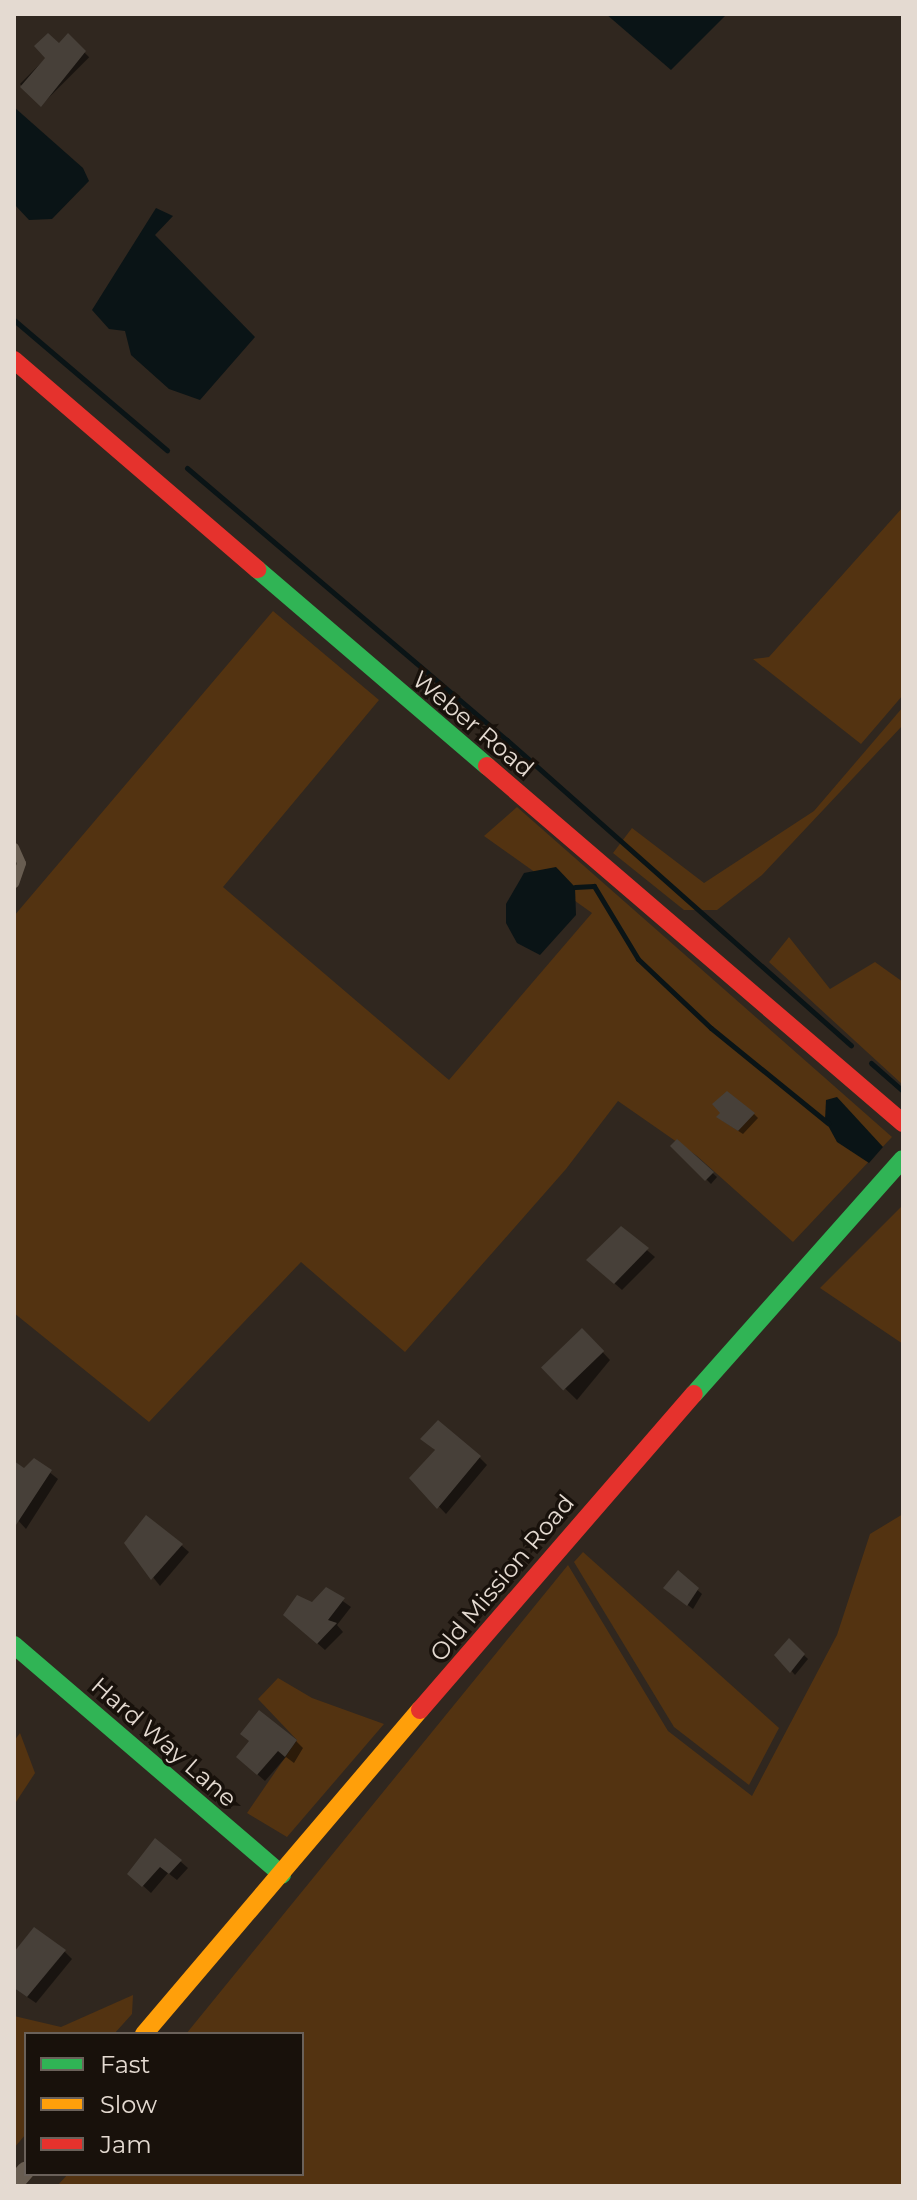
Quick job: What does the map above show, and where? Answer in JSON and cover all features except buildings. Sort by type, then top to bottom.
[{"type":"street","name":"Weber Road","points":[[14,360],[903,1123]]},
{"type":"street","name":"Old Mission Road","points":[[146,2032],[593,1508],[903,1159]]},
{"type":"street","name":"Hard Way Lane","points":[[14,1645],[282,1875]]},
{"type":"lane","points":[[14,847],[21,863],[14,883]]},
{"type":"shaded area","points":[[606,14],[727,14],[671,70]]},
{"type":"shaded area","points":[[14,107],[83,168],[89,181],[52,219],[29,220],[14,204]]},
{"type":"shaded area","points":[[156,208],[173,216],[155,235],[255,337],[200,400],[169,389],[131,355],[125,331],[109,329],[92,310]]},
{"type":"shaded area","points":[[903,507],[903,695],[861,744],[753,659],[769,657]]},
{"type":"shaded area","points":[[273,611],[379,700],[223,887],[449,1080],[592,913],[484,836],[517,807],[892,1137],[793,1242],[697,1156],[618,1101],[566,1169],[405,1352],[301,1262],[149,1422],[14,1313],[14,916]]},
{"type":"shaded area","points":[[903,707],[903,725],[762,875],[717,910],[684,910],[613,853],[632,828],[704,883],[814,811]]},
{"type":"shaded area","points":[[556,867],[575,887],[576,915],[540,955],[517,943],[506,923],[506,904],[524,873]]},
{"type":"shaded area","points":[[789,937],[830,989],[875,962],[903,982],[903,1085],[769,962]]},
{"type":"shaded area","points":[[837,1097],[883,1147],[869,1163],[837,1142],[825,1120],[826,1100]]},
{"type":"shaded area","points":[[903,1205],[903,1344],[820,1288]]},
{"type":"shaded area","points":[[903,1514],[903,2186],[57,2186],[66,2176],[304,2176],[304,2032],[188,2032],[568,1565],[668,1731],[752,1796],[837,1635],[870,1534]]},
{"type":"shaded area","points":[[583,1552],[779,1728],[749,1785],[674,1727],[574,1562]]},
{"type":"shaded area","points":[[278,1678],[312,1698],[384,1724],[287,1837],[247,1813],[297,1740],[258,1699]]},
{"type":"shaded area","points":[[20,1733],[35,1773],[14,1805],[14,1741]]},
{"type":"shaded area","points":[[133,1995],[132,2014],[116,2032],[24,2032],[24,2136],[14,2148],[14,2016],[61,2027]]},
{"type":"waterway","points":[[14,320],[167,450]]},
{"type":"waterway","points":[[187,468],[507,740],[851,1045]]},
{"type":"waterway","points":[[575,887],[594,886],[638,959],[711,1028],[828,1123]]},
{"type":"waterway","points":[[871,1063],[903,1091]]},
{"type":"traffic: fast","points":[[257,569],[487,766]]},
{"type":"traffic: fast","points":[[694,1394],[903,1159]]},
{"type":"traffic: fast","points":[[14,1645],[282,1875]]},
{"type":"traffic: slow","points":[[146,2032],[420,1710]]},
{"type":"traffic: jam","points":[[14,360],[257,569]]},
{"type":"traffic: jam","points":[[487,766],[903,1123]]},
{"type":"traffic: jam","points":[[420,1710],[694,1394]]}]
